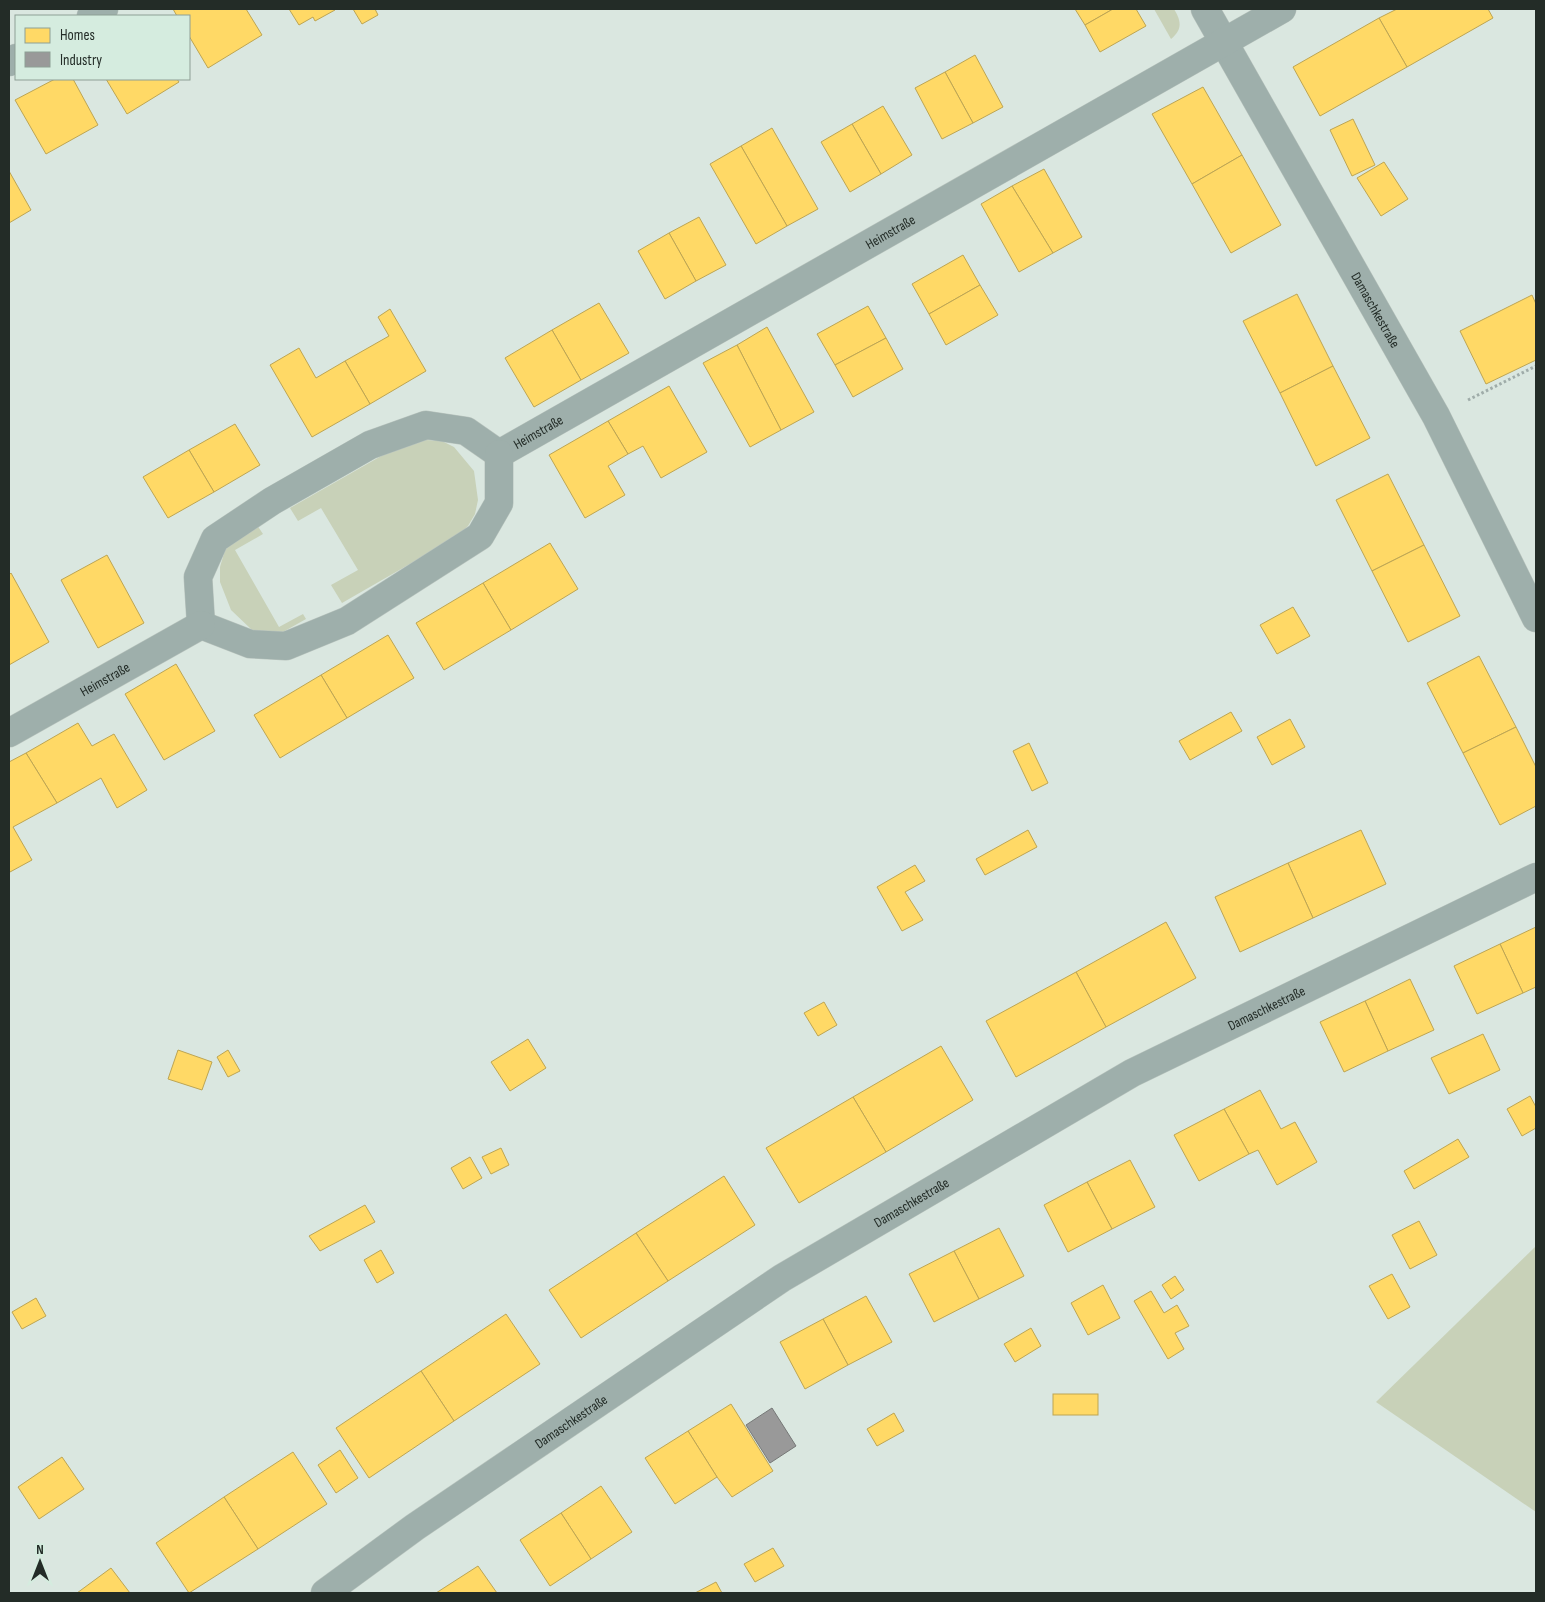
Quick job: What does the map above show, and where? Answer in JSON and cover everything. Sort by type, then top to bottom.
[{"type":"street","points":[[93,15],[104,9]]},
{"type":"street","name":"Damaschkestraße","points":[[1205,9],[1436,416],[1536,618]]},
{"type":"street","name":"Heimstraße","points":[[499,454],[1282,9]]},
{"type":"street","name":"Heimstraße","points":[[201,625],[198,577],[215,539],[272,501],[370,445],[426,424],[466,431],[499,454]]},
{"type":"street","name":"Heimstraße","points":[[201,625],[250,644],[286,646],[348,621],[480,536],[499,503],[499,454]]},
{"type":"street","name":"Heimstraße","points":[[9,733],[201,625]]},
{"type":"street","name":"Damaschkestraße","points":[[325,1593],[415,1527],[782,1278],[1132,1073],[1536,877]]},
{"type":"path","points":[[1436,416],[1536,366]]},
{"type":"green space","points":[[1154,9],[1174,9],[1180,25],[1178,32],[1171,39]]},
{"type":"green space","points":[[411,439],[442,441],[454,447],[474,471],[478,500],[475,514],[468,526],[455,538],[342,603],[331,585],[358,570],[321,508],[298,521],[290,508]]},
{"type":"green space","points":[[257,525],[263,534],[235,550],[279,627],[303,614],[306,619],[283,632],[267,633],[252,630],[231,610],[220,582],[220,567],[225,550],[234,539]]},
{"type":"green space","points":[[1536,1246],[1536,1512],[1376,1402]]},
{"type":"building: Homes","points":[[173,9],[246,9],[262,35],[208,68],[190,38],[190,15],[176,15]]},
{"type":"building: Homes","points":[[289,9],[335,10],[315,21],[313,17],[299,25]]},
{"type":"building: Homes","points":[[353,9],[375,9],[378,15],[362,24]]},
{"type":"building: Homes","points":[[1075,9],[1113,9],[1085,25]]},
{"type":"building: Homes","points":[[1113,9],[1136,9],[1146,26],[1100,52],[1085,25]]},
{"type":"building: Homes","points":[[1397,9],[1488,9],[1493,18],[1407,67],[1379,18]]},
{"type":"building: Homes","points":[[1379,18],[1407,67],[1320,116],[1293,67]]},
{"type":"building: Homes","points":[[975,55],[1003,107],[973,123],[945,72]]},
{"type":"building: Homes","points":[[945,72],[973,123],[942,139],[915,88]]},
{"type":"building: Homes","points":[[53,80],[74,80],[98,125],[46,154],[15,100]]},
{"type":"building: Homes","points":[[107,80],[178,80],[179,82],[127,114]]},
{"type":"building: Homes","points":[[1203,87],[1242,155],[1192,184],[1152,114]]},
{"type":"building: Homes","points":[[883,106],[912,155],[881,174],[852,124]]},
{"type":"building: Homes","points":[[1353,119],[1375,165],[1352,176],[1330,130]]},
{"type":"building: Homes","points":[[852,124],[881,174],[850,192],[821,142]]},
{"type":"building: Homes","points":[[772,128],[818,209],[787,226],[741,146]]},
{"type":"building: Homes","points":[[741,146],[787,226],[756,244],[710,164]]},
{"type":"building: Homes","points":[[1242,155],[1281,225],[1231,253],[1192,184]]},
{"type":"building: Homes","points":[[1384,162],[1408,199],[1381,216],[1357,178]]},
{"type":"building: Homes","points":[[1044,169],[1082,237],[1053,253],[1012,186]]},
{"type":"building: Homes","points":[[9,171],[31,210],[9,223]]},
{"type":"building: Homes","points":[[1012,186],[1053,253],[1019,272],[981,204]]},
{"type":"building: Homes","points":[[699,217],[726,265],[696,281],[669,233]]},
{"type":"building: Homes","points":[[669,233],[696,281],[665,299],[638,251]]},
{"type":"building: Homes","points":[[963,255],[980,285],[929,314],[912,284]]},
{"type":"building: Homes","points":[[980,285],[998,315],[946,345],[929,314]]},
{"type":"building: Homes","points":[[1297,294],[1333,366],[1280,393],[1243,321]]},
{"type":"building: Homes","points":[[1532,295],[1536,304],[1536,360],[1486,384],[1460,331]]},
{"type":"building: Homes","points":[[599,303],[629,353],[581,380],[552,330]]},
{"type":"building: Homes","points":[[868,306],[886,338],[835,365],[817,334]]},
{"type":"building: Homes","points":[[390,309],[426,371],[370,404],[345,361],[389,336],[378,317]]},
{"type":"building: Homes","points":[[767,327],[814,412],[781,430],[737,345]]},
{"type":"building: Homes","points":[[552,330],[581,380],[534,407],[505,358]]},
{"type":"building: Homes","points":[[886,338],[903,369],[853,397],[835,365]]},
{"type":"building: Homes","points":[[737,345],[781,430],[750,447],[703,363]]},
{"type":"building: Homes","points":[[299,348],[316,378],[345,361],[370,404],[312,437],[270,365]]},
{"type":"building: Homes","points":[[1333,366],[1370,438],[1316,466],[1280,393]]},
{"type":"building: Homes","points":[[669,386],[707,452],[661,478],[643,446],[628,454],[608,421]]},
{"type":"building: Homes","points":[[608,421],[628,454],[608,466],[625,495],[585,518],[549,455]]},
{"type":"building: Homes","points":[[235,424],[260,465],[214,492],[189,450]]},
{"type":"building: Homes","points":[[189,450],[214,492],[168,518],[143,477]]},
{"type":"building: Homes","points":[[1388,474],[1424,545],[1372,571],[1336,500]]},
{"type":"building: Homes","points":[[550,543],[578,589],[511,630],[483,583]]},
{"type":"building: Homes","points":[[1424,545],[1460,616],[1408,642],[1372,571]]},
{"type":"building: Homes","points":[[107,555],[144,623],[98,648],[61,580]]},
{"type":"building: Homes","points":[[11,573],[49,642],[9,665],[9,575]]},
{"type":"building: Homes","points":[[483,583],[511,630],[444,670],[416,623]]},
{"type":"building: Homes","points":[[1293,607],[1310,636],[1277,654],[1260,625]]},
{"type":"building: Homes","points":[[388,635],[414,678],[347,718],[321,675]]},
{"type":"building: Homes","points":[[1479,656],[1516,727],[1463,753],[1427,683]]},
{"type":"building: Homes","points":[[176,664],[215,731],[164,760],[125,694]]},
{"type":"building: Homes","points":[[321,675],[347,718],[280,758],[254,715]]},
{"type":"building: Homes","points":[[1231,712],[1242,731],[1190,760],[1179,741]]},
{"type":"building: Homes","points":[[1290,719],[1305,747],[1272,765],[1257,737]]},
{"type":"building: Homes","points":[[78,723],[92,746],[114,734],[147,790],[117,808],[101,778],[57,803],[26,753]]},
{"type":"building: Homes","points":[[1516,727],[1536,767],[1536,806],[1500,825],[1463,753]]},
{"type":"building: Homes","points":[[1029,743],[1048,783],[1032,791],[1013,751]]},
{"type":"building: Homes","points":[[26,753],[57,803],[13,827],[32,860],[10,872],[9,762]]},
{"type":"building: Homes","points":[[1028,830],[1037,847],[985,875],[976,859]]},
{"type":"building: Homes","points":[[1361,830],[1386,884],[1313,918],[1288,863]]},
{"type":"building: Homes","points":[[1288,863],[1313,918],[1240,952],[1215,897]]},
{"type":"building: Homes","points":[[915,865],[925,881],[905,892],[923,920],[902,931],[877,887]]},
{"type":"building: Homes","points":[[1166,922],[1196,978],[1106,1027],[1076,972]]},
{"type":"building: Homes","points":[[1536,927],[1536,987],[1523,993],[1500,944]]},
{"type":"building: Homes","points":[[1500,944],[1523,993],[1477,1014],[1454,966]]},
{"type":"building: Homes","points":[[1076,972],[1106,1027],[1016,1077],[986,1021]]},
{"type":"building: Homes","points":[[1410,979],[1434,1030],[1388,1051],[1365,1001]]},
{"type":"building: Homes","points":[[1365,1001],[1388,1051],[1344,1072],[1320,1022]]},
{"type":"building: Homes","points":[[824,1002],[837,1025],[818,1036],[804,1013]]},
{"type":"building: Homes","points":[[1483,1034],[1500,1070],[1449,1094],[1431,1058]]},
{"type":"building: Homes","points":[[528,1039],[546,1068],[510,1091],[491,1062]]},
{"type":"building: Homes","points":[[941,1046],[973,1100],[886,1152],[853,1097]]},
{"type":"building: Homes","points":[[178,1050],[212,1062],[202,1090],[168,1079]]},
{"type":"building: Homes","points":[[228,1050],[240,1071],[228,1077],[217,1057]]},
{"type":"building: Homes","points":[[1260,1090],[1281,1129],[1295,1122],[1317,1162],[1277,1185],[1258,1150],[1249,1154],[1224,1109]]},
{"type":"building: Homes","points":[[1530,1096],[1536,1107],[1536,1128],[1522,1136],[1507,1109]]},
{"type":"building: Homes","points":[[853,1097],[886,1152],[799,1203],[766,1148]]},
{"type":"building: Homes","points":[[1224,1109],[1249,1154],[1199,1181],[1174,1135]]},
{"type":"building: Homes","points":[[1458,1139],[1469,1157],[1414,1189],[1404,1171]]},
{"type":"building: Homes","points":[[501,1148],[509,1165],[491,1174],[482,1157]]},
{"type":"building: Homes","points":[[470,1157],[482,1178],[463,1189],[451,1168]]},
{"type":"building: Homes","points":[[1130,1160],[1155,1207],[1112,1229],[1087,1182]]},
{"type":"building: Homes","points":[[724,1176],[755,1225],[668,1281],[636,1233]]},
{"type":"building: Homes","points":[[1087,1182],[1112,1229],[1068,1252],[1044,1205]]},
{"type":"building: Homes","points":[[365,1205],[375,1222],[320,1251],[309,1236]]},
{"type":"building: Homes","points":[[1419,1221],[1437,1255],[1410,1269],[1392,1235]]},
{"type":"building: Homes","points":[[999,1228],[1024,1276],[979,1299],[954,1251]]},
{"type":"building: Homes","points":[[636,1233],[668,1281],[581,1338],[549,1290]]},
{"type":"building: Homes","points":[[381,1250],[394,1273],[377,1283],[364,1260]]},
{"type":"building: Homes","points":[[954,1251],[979,1299],[934,1322],[909,1274]]},
{"type":"building: Homes","points":[[1392,1274],[1410,1307],[1388,1319],[1369,1286]]},
{"type":"building: Homes","points":[[1175,1276],[1184,1290],[1171,1299],[1162,1285]]},
{"type":"building: Homes","points":[[1103,1285],[1120,1318],[1088,1335],[1071,1303]]},
{"type":"building: Homes","points":[[1151,1291],[1164,1313],[1177,1305],[1189,1326],[1175,1333],[1184,1349],[1168,1359],[1134,1301]]},
{"type":"building: Homes","points":[[866,1296],[892,1342],[848,1365],[823,1319]]},
{"type":"building: Homes","points":[[36,1298],[46,1316],[22,1329],[12,1312]]},
{"type":"building: Homes","points":[[506,1314],[540,1364],[454,1421],[421,1371]]},
{"type":"building: Homes","points":[[823,1319],[848,1365],[805,1389],[780,1342]]},
{"type":"building: Homes","points":[[1031,1328],[1041,1346],[1015,1362],[1004,1344]]},
{"type":"building: Homes","points":[[421,1371],[454,1421],[369,1478],[336,1428]]},
{"type":"building: Homes","points":[[1053,1394],[1098,1394],[1098,1415],[1053,1415]]},
{"type":"building: Homes","points":[[731,1404],[773,1471],[732,1497],[688,1431]]},
{"type":"building: Homes","points":[[894,1413],[904,1431],[877,1446],[867,1429]]},
{"type":"building: Homes","points":[[688,1431],[717,1477],[675,1504],[645,1458]]},
{"type":"building: Homes","points":[[340,1450],[358,1478],[336,1493],[318,1465]]},
{"type":"building: Homes","points":[[293,1452],[327,1504],[258,1549],[224,1497]]},
{"type":"building: Homes","points":[[62,1457],[84,1489],[39,1519],[18,1487]]},
{"type":"building: Homes","points":[[601,1486],[632,1532],[591,1559],[561,1513]]},
{"type":"building: Homes","points":[[224,1497],[258,1549],[189,1593],[156,1543]]},
{"type":"building: Homes","points":[[561,1513],[591,1559],[550,1586],[520,1540]]},
{"type":"building: Homes","points":[[773,1548],[784,1566],[755,1582],[744,1564]]},
{"type":"building: Homes","points":[[478,1566],[497,1593],[436,1593]]},
{"type":"building: Homes","points":[[111,1568],[130,1593],[77,1593]]},
{"type":"building: Homes","points":[[716,1582],[722,1593],[695,1593]]},
{"type":"building: Industry","points":[[772,1408],[796,1446],[770,1463],[746,1425]]}]
